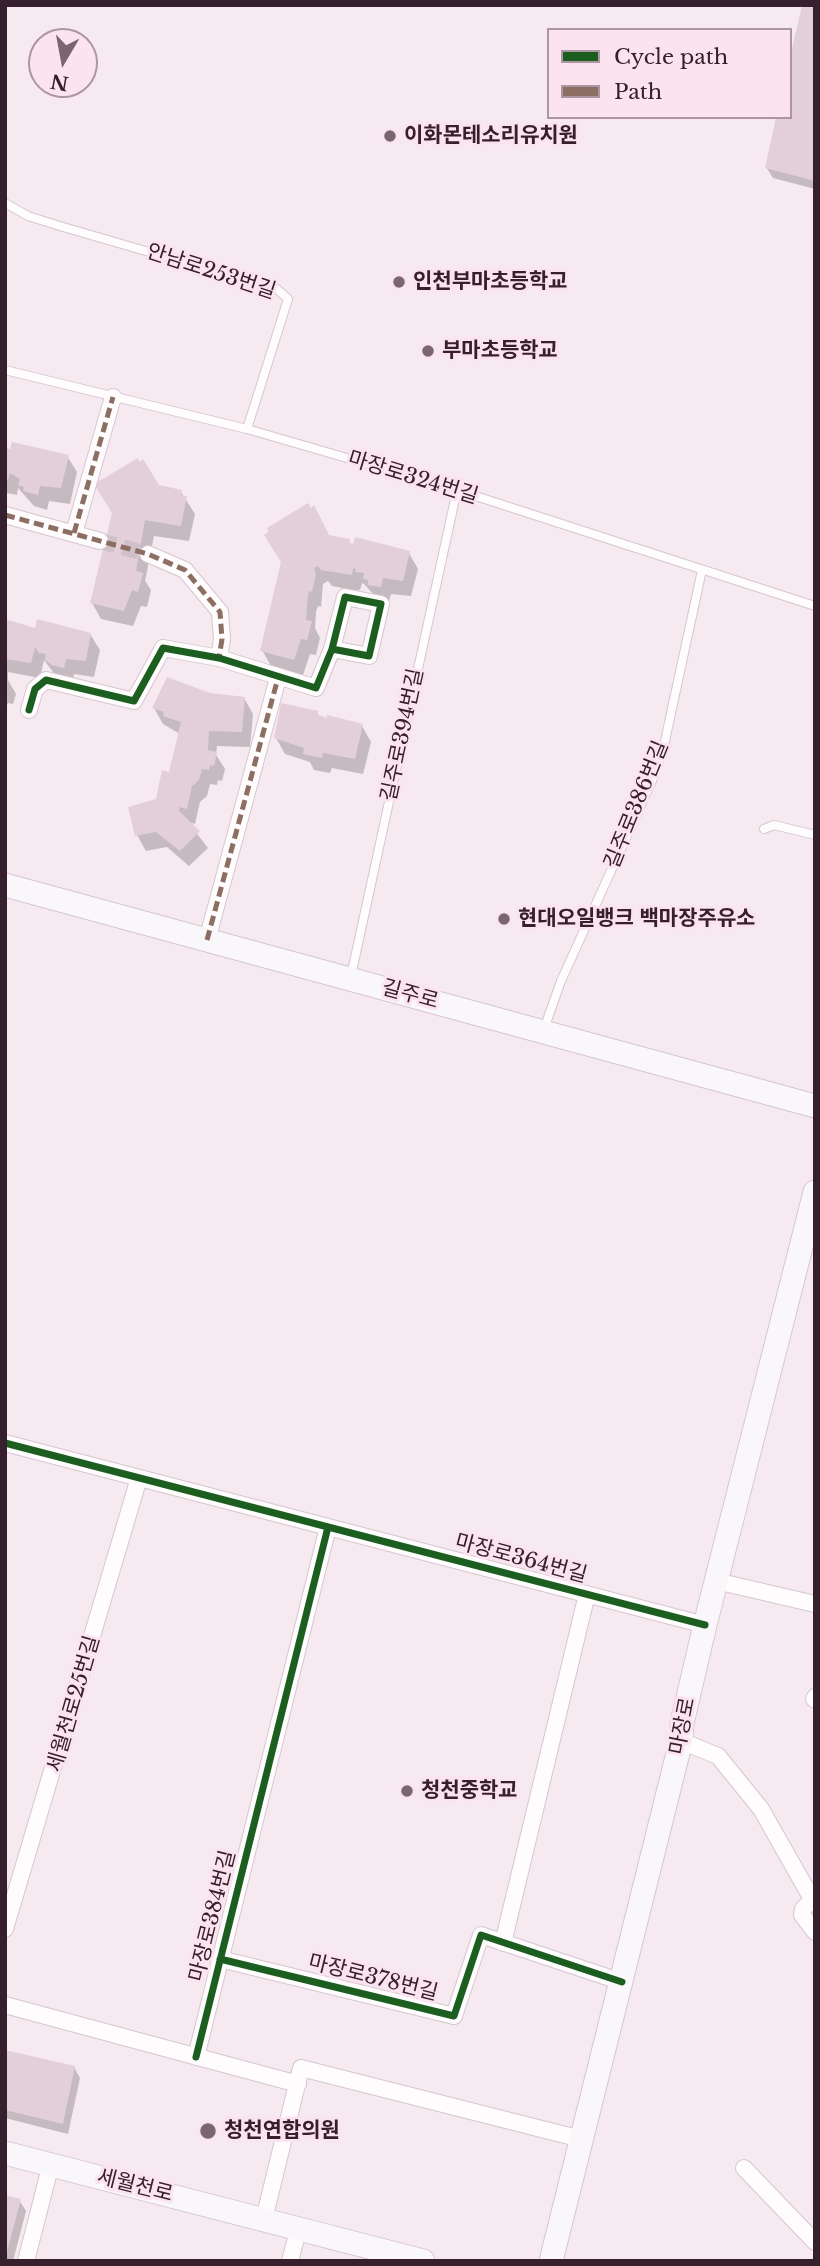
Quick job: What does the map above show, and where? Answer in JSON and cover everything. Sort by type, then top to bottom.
[{"type":"main road","name":"길주로","points":[[5,885],[815,1106]]},
{"type":"main road","name":"마장로","points":[[551,2261],[681,1741],[682,1723],[705,1625],[815,1192]]},
{"type":"main road","name":"세월천로","points":[[5,2153],[423,2261]]},
{"type":"street","points":[[74,533],[113,397]]},
{"type":"street","points":[[5,515],[100,541]]},
{"type":"street","points":[[148,554],[185,570],[220,612],[222,639],[219,658]]},
{"type":"street","points":[[29,710],[35,689],[46,680],[134,701],[163,648],[219,658],[316,688],[332,649]]},
{"type":"street","points":[[208,940],[278,678]]},
{"type":"street","name":"마장로364번길","points":[[5,1443],[705,1625]]},
{"type":"street","name":"세월천로25번길","points":[[5,1929],[139,1478]]},
{"type":"street","name":"마장로384번길","points":[[196,2057],[328,1527]]},
{"type":"street","points":[[716,1581],[815,1604]]},
{"type":"street","name":"마장로364번길","points":[[503,1943],[587,1594]]},
{"type":"street","points":[[681,1741],[718,1756],[761,1809],[813,1898],[803,1909],[802,1915],[815,1932]]},
{"type":"street","name":"마장로378번길","points":[[220,1959],[454,2016],[481,1935],[622,1982]]},
{"type":"street","points":[[5,2006],[298,2084]]},
{"type":"street","points":[[264,2219],[301,2068],[581,2139]]},
{"type":"street","points":[[26,2261],[51,2164]]},
{"type":"street","points":[[744,2168],[815,2242]]},
{"type":"street","points":[[290,2261],[299,2227]]},
{"type":"lane","name":"안남로253번길","points":[[5,203],[28,216],[277,289],[288,299],[247,429]]},
{"type":"lane","name":"마장로324번길","points":[[5,370],[247,429],[457,490],[815,606]]},
{"type":"lane","name":"길주로394번길","points":[[350,979],[457,490]]},
{"type":"lane","name":"길주로386번길","points":[[543,1032],[561,981],[655,774],[665,741],[702,570]]},
{"type":"lane","points":[[764,828],[774,825],[815,835]]},
{"type":"building","points":[[802,5],[815,5],[815,181],[765,168],[776,119],[792,119],[792,48]]},
{"type":"building","points":[[12,442],[69,455],[61,488],[40,486],[38,495],[23,491],[24,487],[18,485],[20,479],[10,473],[8,480],[5,479],[5,448],[10,449]]},
{"type":"building","points":[[138,458],[140,462],[143,459],[159,485],[182,490],[181,495],[187,496],[181,526],[145,520],[136,571],[143,573],[138,592],[132,590],[124,611],[90,603],[112,513],[94,484]]},
{"type":"building","points":[[308,503],[311,508],[314,505],[329,535],[350,539],[349,543],[353,544],[355,537],[410,551],[403,581],[383,578],[381,587],[368,585],[368,580],[363,579],[364,573],[355,572],[356,569],[353,568],[352,575],[321,570],[318,566],[314,568],[316,574],[312,592],[309,591],[308,595],[306,620],[312,621],[307,640],[301,639],[294,660],[260,651],[281,562],[264,535],[268,532],[267,528]]},
{"type":"building","points":[[5,619],[35,628],[37,619],[91,633],[86,661],[66,659],[64,668],[52,665],[45,660],[46,654],[39,653],[35,647],[31,663],[5,659]]},
{"type":"building","points":[[167,677],[210,693],[245,697],[242,732],[209,731],[208,750],[217,752],[214,766],[210,765],[209,770],[202,769],[199,780],[192,786],[187,809],[180,807],[179,811],[200,831],[180,851],[156,832],[135,836],[128,807],[156,799],[162,770],[169,772],[181,722],[163,716],[164,712],[152,708]]},
{"type":"building","points":[[281,703],[318,711],[318,715],[327,718],[327,715],[363,724],[355,759],[323,753],[322,758],[303,754],[304,748],[274,738]]},
{"type":"building","points":[[5,2050],[75,2066],[63,2124],[5,2110]]},
{"type":"building","points":[[5,2195],[21,2199],[6,2255],[5,2254]]},
{"type":"tunnel","points":[[100,541],[148,554]]},
{"type":"marked path","points":[[74,533],[113,397]]},
{"type":"marked path","points":[[5,515],[148,554],[185,570],[220,612],[222,639],[219,658]]},
{"type":"marked path","points":[[207,940],[278,678]]},
{"type":"cycle path","points":[[29,710],[35,689],[46,680],[134,701],[163,648],[219,658],[316,688],[332,649],[345,597],[381,604],[369,656],[332,649]]},
{"type":"cycle path","points":[[5,1443],[705,1625]]},
{"type":"cycle path","points":[[196,2057],[328,1527]]},
{"type":"cycle path","points":[[220,1959],[454,2016],[481,1935],[622,1982]]},
{"type":"place","name":"이화몬테소리유치원","points":[[390,136]]},
{"type":"place","name":"인천부마초등학교","points":[[399,282]]},
{"type":"place","name":"부마초등학교","points":[[428,351]]},
{"type":"place","name":"현대오일뱅크 백마장주유소","points":[[504,919]]},
{"type":"place","name":"청천중학교","points":[[407,1791]]},
{"type":"place","name":"청천연합의원","points":[[208,2131]]}]
